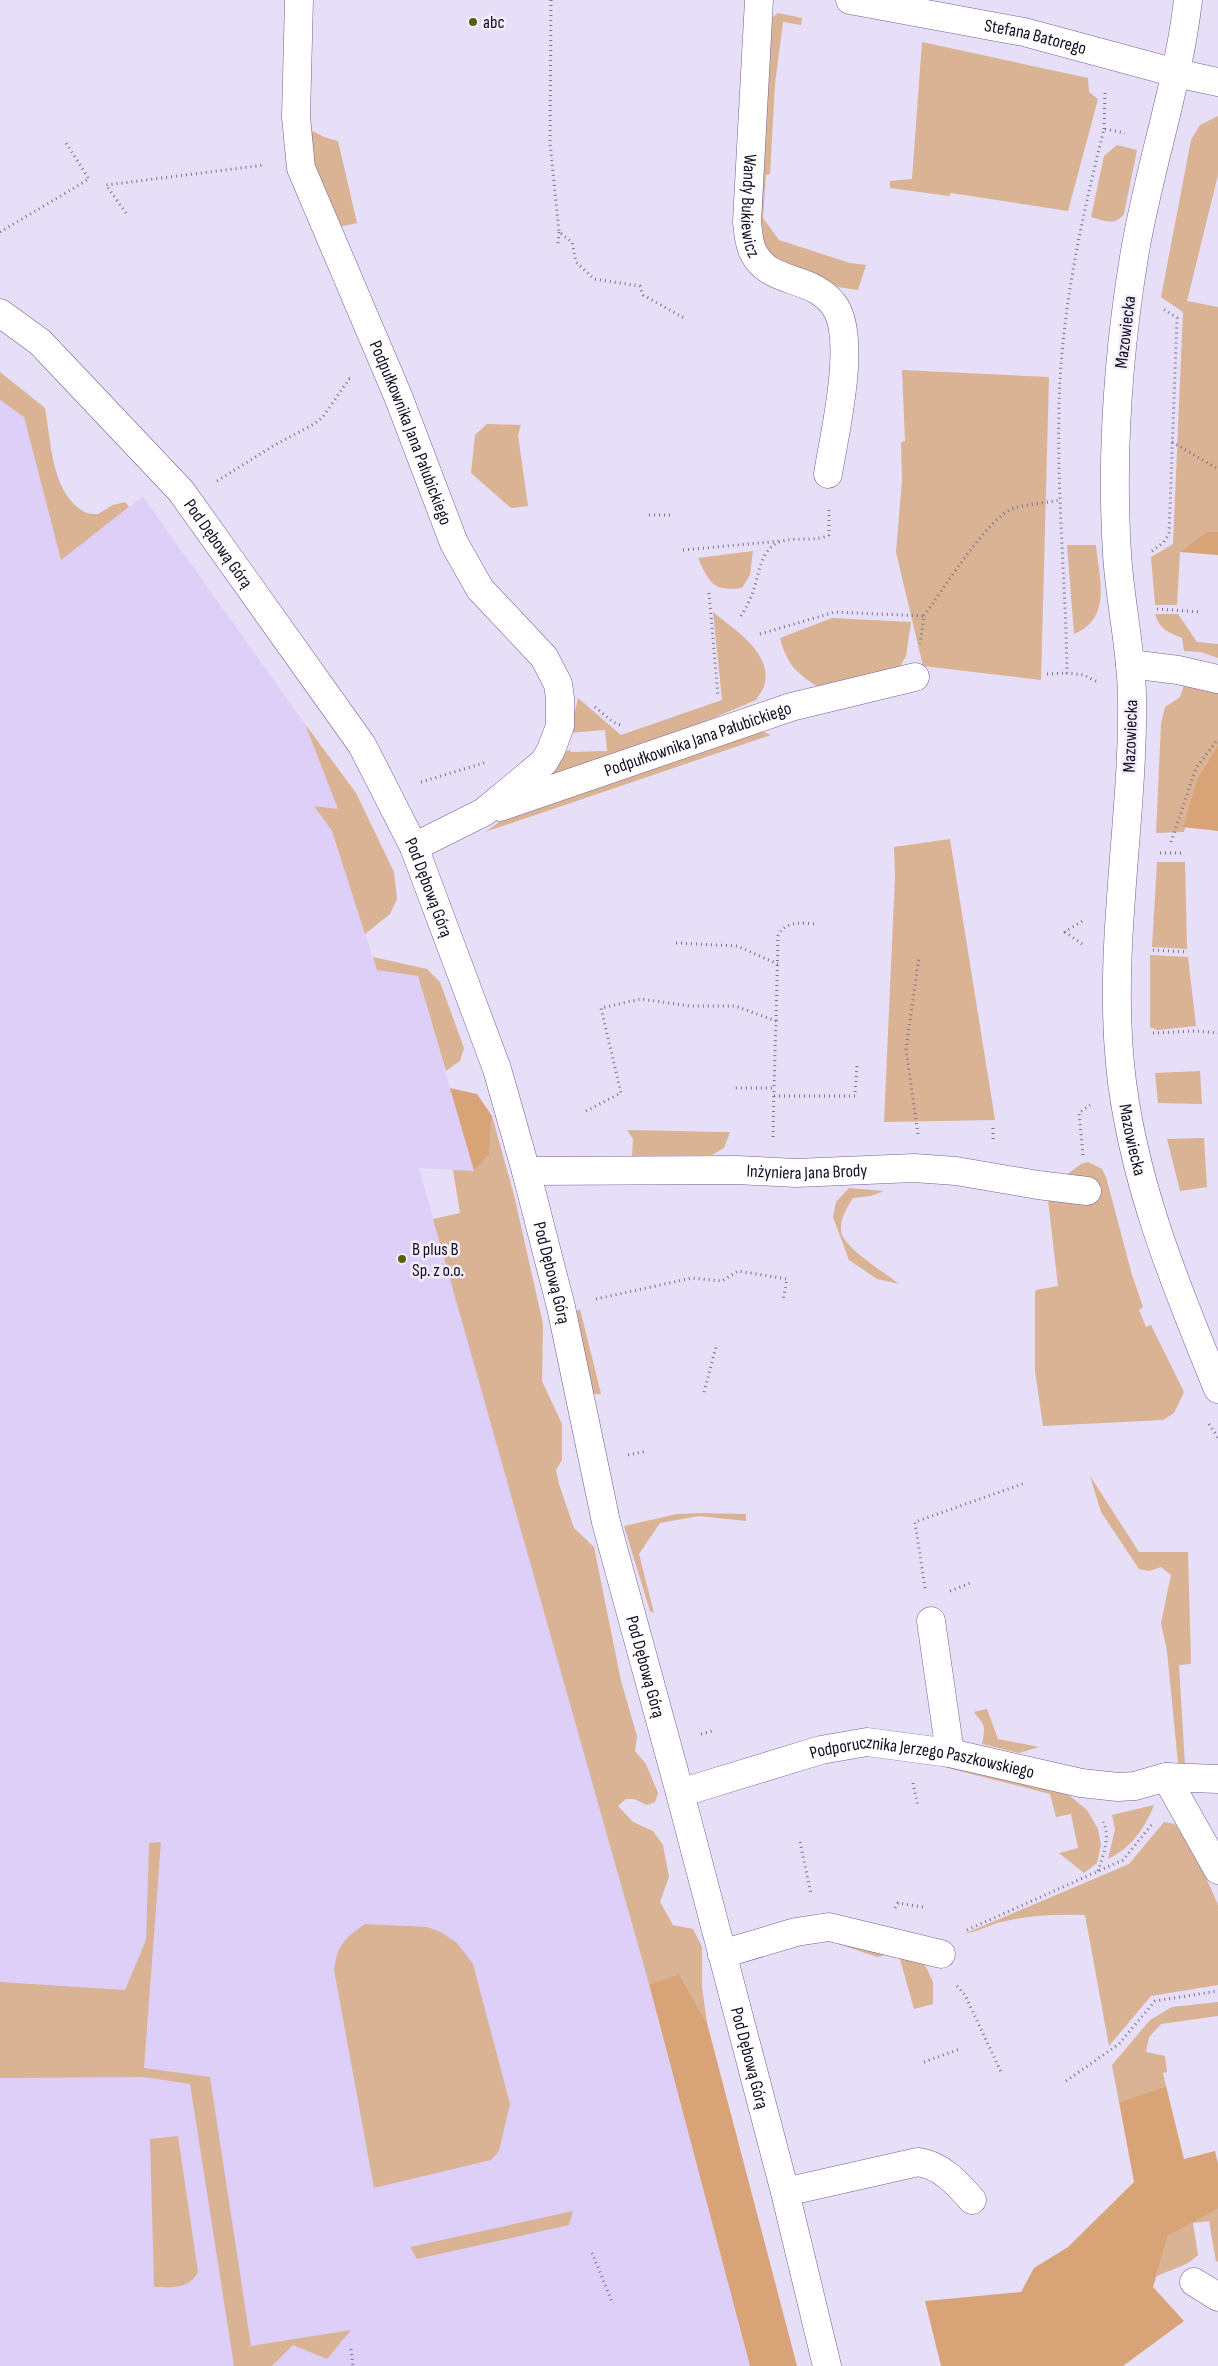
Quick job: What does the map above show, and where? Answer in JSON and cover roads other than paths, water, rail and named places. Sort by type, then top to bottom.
[{"type":"street","name":"Podpułkownika Jana Pałubickiego","points":[[299,0],[296,117],[301,168],[384,367],[454,544],[480,589],[497,609],[530,640],[553,671],[558,684],[561,713],[560,726],[551,750],[544,762],[484,812]]},
{"type":"street","name":"Wandy Bukiewicz","points":[[758,0],[746,212],[750,242],[758,260],[772,272],[779,277],[810,285],[826,298],[834,306],[844,333],[846,354],[828,474]]},
{"type":"street","name":"Stefana Batorego","points":[[850,0],[1024,32],[1176,73],[1218,82]]},
{"type":"street","name":"Mazowiecka","points":[[1188,0],[1176,73],[1134,256],[1119,383],[1115,512],[1117,558],[1130,664],[1131,733],[1117,992],[1119,1061],[1128,1127],[1143,1186],[1170,1272],[1218,1389]]},
{"type":"street","name":"Pod Dębową Górą","points":[[0,313],[40,342],[170,476],[362,745],[414,847],[497,1069],[526,1171],[561,1307],[606,1522],[785,2192],[827,2366]]},
{"type":"street","points":[[1130,664],[1178,670],[1218,679]]},
{"type":"street","name":"Podpułkownika Jana Pałubickiego","points":[[414,847],[484,812],[791,707],[915,677]]},
{"type":"street","name":"Inżyniera Jana Brody","points":[[526,1171],[737,1170],[796,1174],[895,1169],[956,1171],[1087,1191]]},
{"type":"street","points":[[931,1621],[950,1753]]},
{"type":"street","name":"Podporucznika Jerzego Paszkowskiego","points":[[680,1794],[821,1750],[854,1742],[881,1743],[950,1753],[1082,1783],[1135,1786],[1166,1777],[1218,1779]]},
{"type":"street","points":[[1166,1777],[1218,1870]]},
{"type":"street","points":[[722,1954],[796,1932],[818,1928],[843,1929],[942,1954]]},
{"type":"street","points":[[785,2192],[918,2162],[928,2163],[941,2170],[958,2183],[972,2200]]},
{"type":"street","points":[[1194,2282],[1218,2297]]},
{"type":"place","name":"abc","points":[[473,22]]},
{"type":"place","name":"B plus B Sp. z o.o.","points":[[402,1259]]}]
